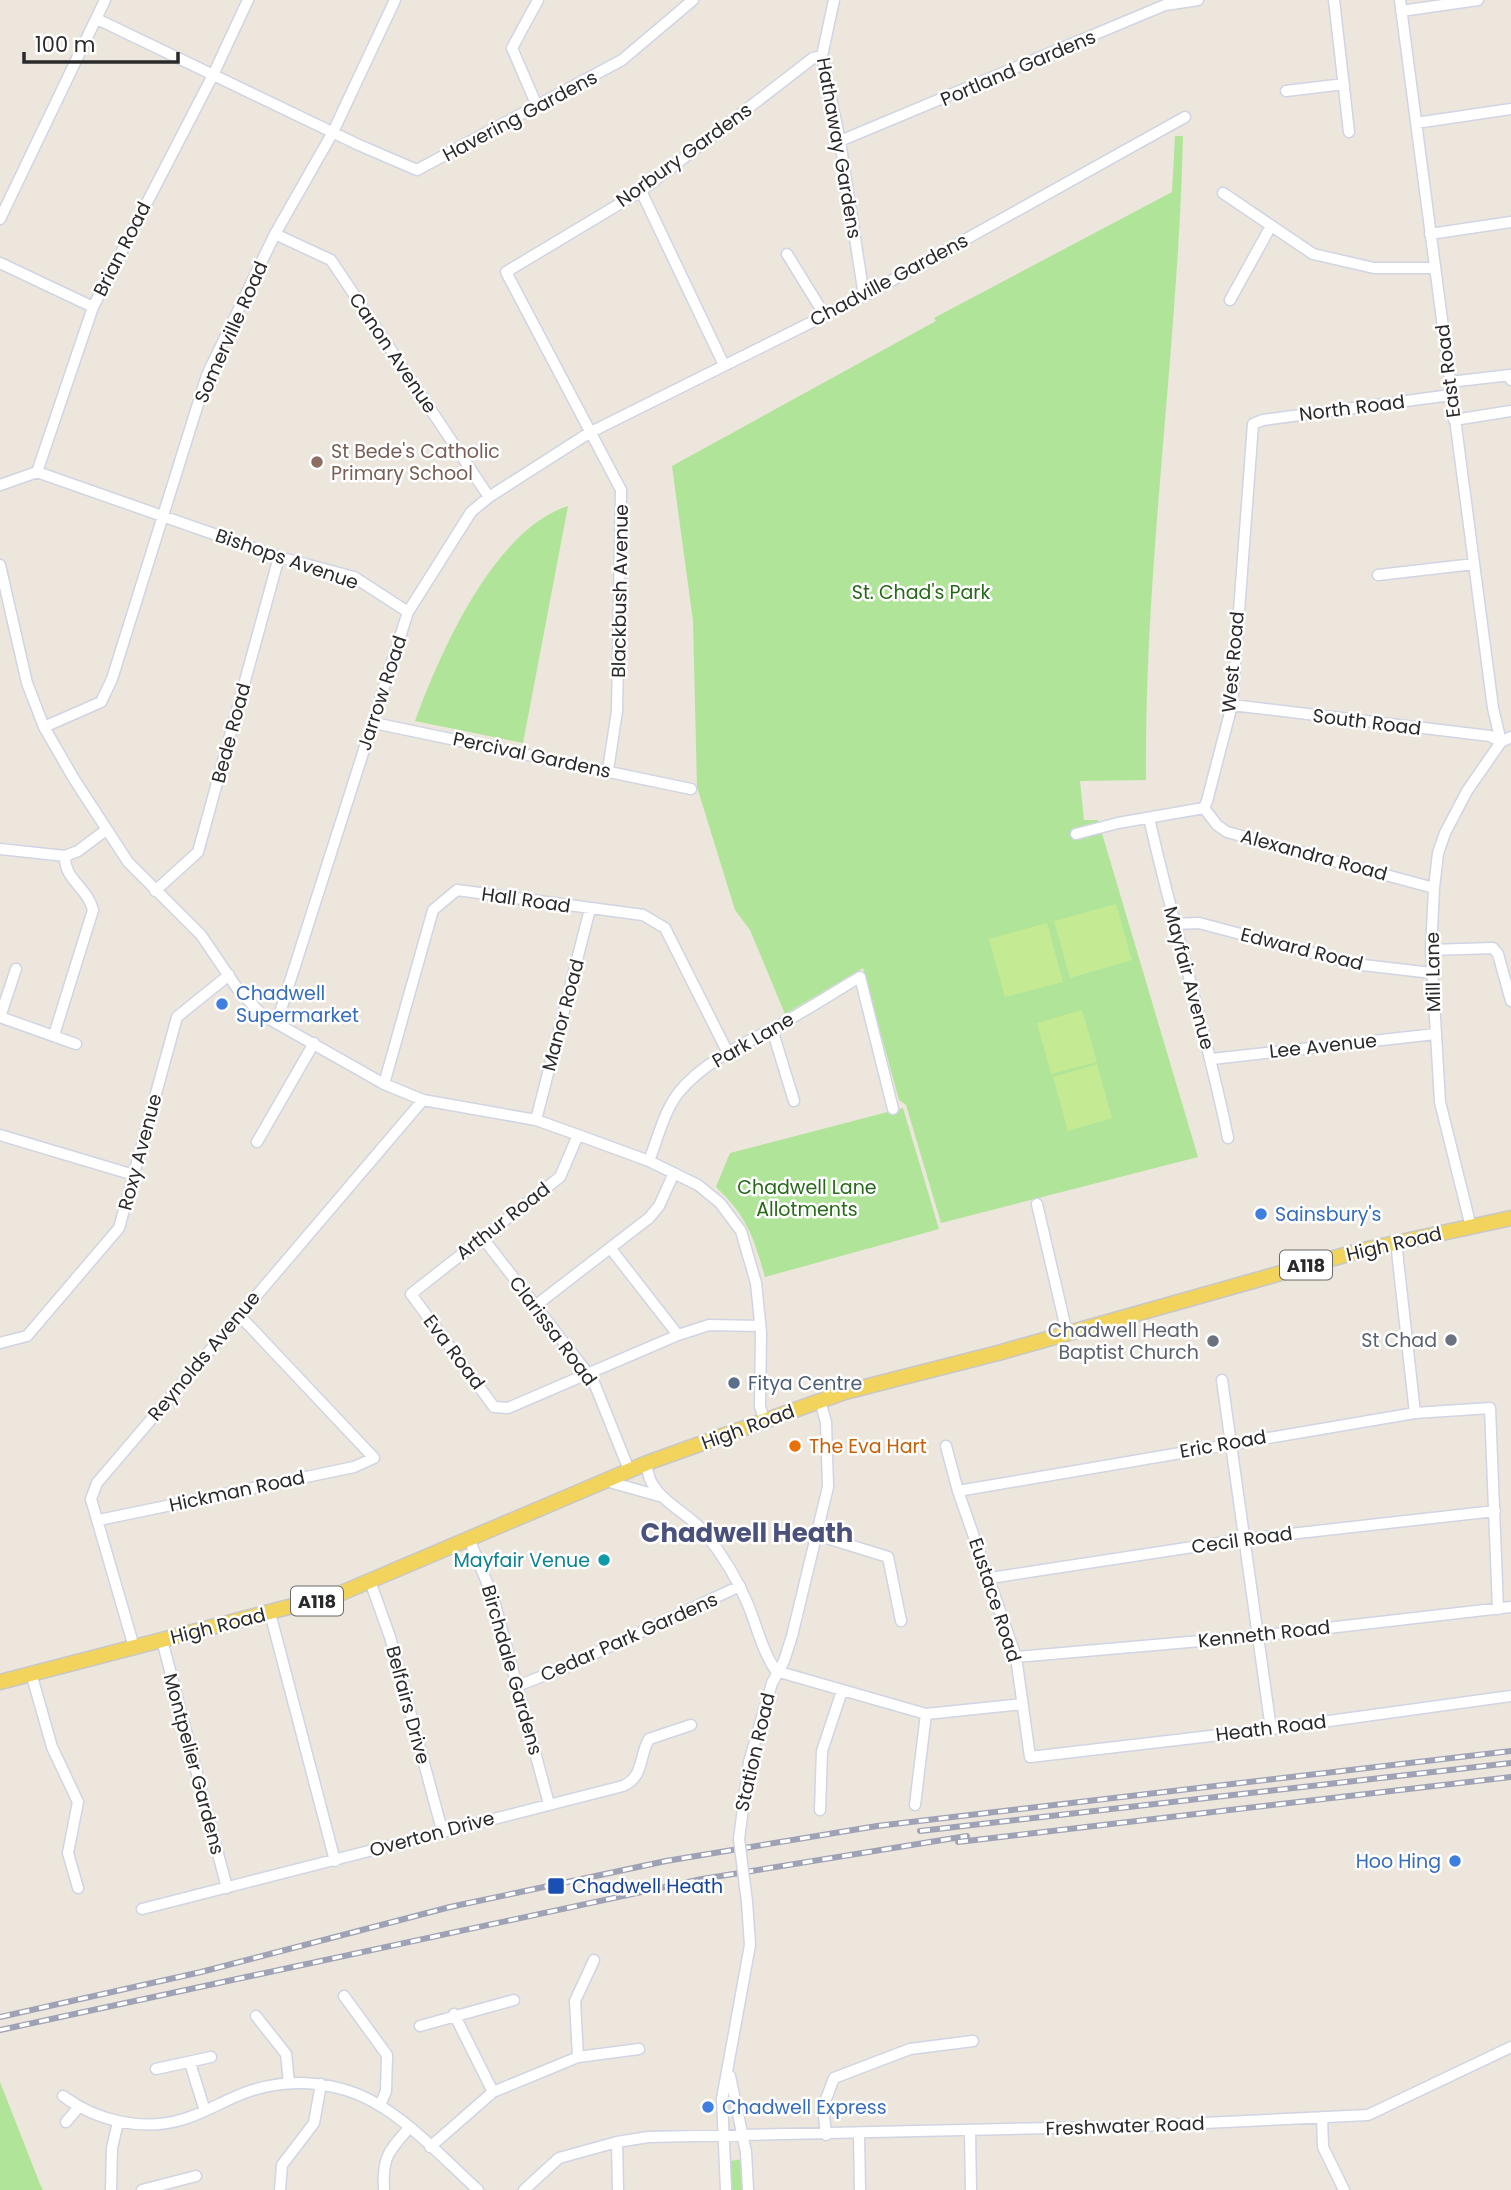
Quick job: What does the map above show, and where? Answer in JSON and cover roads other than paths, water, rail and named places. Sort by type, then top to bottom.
[{"type":"main road","name":"High Road","points":[[0,1682],[339,1594],[647,1463],[820,1401],[1396,1242],[1511,1218]]},
{"type":"street","points":[[0,219],[105,0]]},
{"type":"street","name":"Brian Road","points":[[37,472],[93,306],[213,75],[247,0]]},
{"type":"street","name":"Somerville Road","points":[[44,727],[101,702],[112,678],[207,374],[275,234],[332,132],[395,0]]},
{"type":"street","points":[[537,106],[512,48],[538,0]]},
{"type":"street","name":"Havering Gardens","points":[[332,132],[417,170],[622,60],[693,0]]},
{"type":"street","name":"Portland Gardens","points":[[840,141],[1165,5],[1198,0]]},
{"type":"street","points":[[1334,0],[1349,132]]},
{"type":"street","points":[[1401,6],[1478,0]]},
{"type":"street","name":"Hathaway Gardens","points":[[837,1],[822,56],[840,141],[864,296]]},
{"type":"street","name":"East Road","points":[[1401,6],[1474,564],[1506,739]]},
{"type":"street","points":[[97,19],[332,132]]},
{"type":"street","name":"Norbury Gardens","points":[[506,272],[641,191],[813,58],[822,56]]},
{"type":"street","points":[[1286,91],[1344,84]]},
{"type":"street","points":[[1416,123],[1511,109]]},
{"type":"street","name":"Chadville Gardens","points":[[589,433],[864,296],[1185,117]]},
{"type":"street","points":[[641,191],[724,365]]},
{"type":"street","points":[[1223,193],[1313,254],[1374,268],[1435,268]]},
{"type":"street","points":[[1430,234],[1511,222]]},
{"type":"street","points":[[1230,300],[1271,226]]},
{"type":"street","name":"Canon Avenue","points":[[275,234],[331,260],[489,497]]},
{"type":"street","points":[[787,254],[824,314]]},
{"type":"street","points":[[0,263],[93,306]]},
{"type":"street","name":"Blackbush Avenue","points":[[506,272],[621,490],[617,711],[608,770]]},
{"type":"street","points":[[1450,382],[1510,374],[1511,380]]},
{"type":"street","name":"North Road","points":[[1253,424],[1263,420],[1451,395]]},
{"type":"street","points":[[1454,420],[1511,411]]},
{"type":"street","name":"West Road","points":[[1203,808],[1232,705],[1253,424]]},
{"type":"street","name":"Jarrow Road","points":[[276,1022],[408,612],[471,512],[489,497],[589,433]]},
{"type":"street","points":[[0,485],[37,472]]},
{"type":"street","name":"Bishops Avenue","points":[[37,472],[279,557],[354,577],[408,612]]},
{"type":"street","name":"Bede Road","points":[[155,891],[198,852],[279,557]]},
{"type":"street","points":[[1378,575],[1474,564]]},
{"type":"street","points":[[0,565],[27,683],[44,727],[128,862],[201,935],[262,1015],[384,1084],[423,1100],[536,1120],[649,1161],[698,1185],[720,1203],[741,1231],[756,1283],[760,1326],[760,1406],[764,1420]]},
{"type":"street","name":"South Road","points":[[1232,705],[1506,739]]},
{"type":"street","name":"Percival Gardens","points":[[374,723],[691,789]]},
{"type":"street","name":"Mill Lane","points":[[1471,1227],[1445,1129],[1432,973],[1434,888],[1438,853],[1445,833],[1467,791],[1506,739]]},
{"type":"street","points":[[1076,834],[1203,808]]},
{"type":"street","name":"Alexandra Road","points":[[1203,808],[1217,825],[1227,832],[1434,888]]},
{"type":"street","name":"Mayfair Avenue","points":[[1149,818],[1173,924],[1212,1059],[1228,1138]]},
{"type":"street","points":[[0,849],[65,856],[78,851],[106,830]]},
{"type":"street","points":[[54,1035],[93,910],[90,899],[68,873],[65,856]]},
{"type":"street","name":"Hall Road","points":[[384,1084],[433,910],[457,890],[643,915],[666,928],[727,1051]]},
{"type":"street","name":"Manor Road","points":[[536,1120],[590,909]]},
{"type":"street","name":"Edward Road","points":[[1173,924],[1199,923],[1353,964],[1432,973]]},
{"type":"street","points":[[1431,950],[1493,948],[1498,954],[1511,1000]]},
{"type":"street","points":[[16,969],[0,1017],[76,1044]]},
{"type":"street","name":"Roxy Avenue","points":[[0,1343],[27,1336],[120,1228],[177,1017],[229,975]]},
{"type":"street","name":"Park Lane","points":[[649,1161],[669,1108],[680,1091],[727,1051],[772,1029],[860,977],[893,1109]]},
{"type":"street","points":[[772,1029],[794,1101]]},
{"type":"street","name":"Lee Avenue","points":[[1212,1059],[1435,1034]]},
{"type":"street","points":[[257,1142],[314,1043]]},
{"type":"street","name":"Reynolds Avenue","points":[[134,1647],[91,1499],[97,1483],[423,1100]]},
{"type":"street","points":[[0,1135],[134,1175]]},
{"type":"street","name":"Arthur Road","points":[[411,1294],[560,1177],[578,1135]]},
{"type":"street","points":[[536,1306],[611,1249],[659,1206],[674,1173]]},
{"type":"street","points":[[1037,1204],[1067,1333]]},
{"type":"street","name":"Clarissa Road","points":[[482,1237],[589,1375],[623,1451],[629,1471]]},
{"type":"street","points":[[1396,1242],[1415,1413]]},
{"type":"street","points":[[611,1249],[678,1335]]},
{"type":"street","name":"Eva Road","points":[[411,1294],[499,1409],[508,1408],[589,1375]]},
{"type":"street","name":"Hickman Road","points":[[99,1520],[354,1467],[374,1458],[239,1315]]},
{"type":"street","points":[[589,1375],[678,1335],[709,1325],[760,1326]]},
{"type":"street","points":[[1222,1380],[1271,1729]]},
{"type":"street","name":"Station Road","points":[[726,2190],[722,2099],[750,1945],[739,1839],[749,1762],[776,1671],[788,1647],[817,1535],[829,1470],[826,1422],[820,1401]]},
{"type":"street","name":"Eric Road","points":[[958,1491],[1415,1413],[1490,1408],[1495,1511]]},
{"type":"street","name":"Eustace Road","points":[[946,1446],[958,1491],[1016,1657],[1030,1757]]},
{"type":"street","points":[[647,1463],[649,1477],[663,1497],[703,1531],[740,1586],[776,1671],[926,1714],[1022,1704]]},
{"type":"street","points":[[606,1480],[663,1497]]},
{"type":"street","points":[[1495,1511],[1498,1609]]},
{"type":"street","name":"Cecil Road","points":[[990,1578],[1245,1539],[1495,1511]]},
{"type":"street","points":[[817,1535],[888,1557],[901,1621]]},
{"type":"street","name":"Birchdale Gardens","points":[[469,1539],[493,1597],[549,1804]]},
{"type":"street","name":"Belfairs Drive","points":[[370,1581],[390,1637],[442,1830]]},
{"type":"street","name":"Cedar Park Gardens","points":[[517,1686],[561,1669],[740,1586]]},
{"type":"street","name":"Kenneth Road","points":[[1016,1657],[1258,1636],[1511,1607]]},
{"type":"street","points":[[270,1613],[335,1861]]},
{"type":"street","name":"Montpelier Gardens","points":[[162,1640],[227,1888]]},
{"type":"street","points":[[762,1643],[781,1649],[788,1647]]},
{"type":"street","points":[[31,1673],[52,1747],[78,1802],[68,1853],[78,1888]]},
{"type":"street","points":[[820,1810],[822,1751],[842,1691]]},
{"type":"street","name":"Heath Road","points":[[1030,1757],[1271,1729],[1511,1696]]},
{"type":"street","points":[[915,1805],[926,1714]]},
{"type":"street","name":"Overton Drive","points":[[142,1909],[632,1782],[649,1739],[691,1725]]},
{"type":"street","points":[[578,2057],[576,2001],[594,1960]]},
{"type":"street","points":[[344,1996],[387,2055],[386,2091],[380,2106]]},
{"type":"street","points":[[420,2026],[454,2014],[514,2000]]},
{"type":"street","points":[[454,2014],[493,2092]]},
{"type":"street","points":[[256,2016],[286,2054],[289,2083]]},
{"type":"street","points":[[826,2134],[823,2107],[834,2078],[910,2049],[973,2041]]},
{"type":"street","name":"Freshwater Road","points":[[524,2190],[559,2158],[617,2142],[648,2137],[970,2131],[1368,2115],[1511,2047]]},
{"type":"street","points":[[430,2147],[493,2092],[578,2057],[639,2049]]},
{"type":"street","points":[[156,2069],[211,2057]]},
{"type":"street","points":[[190,2063],[205,2111]]},
{"type":"street","points":[[729,2069],[743,2136],[748,2190]]},
{"type":"street","points":[[63,2096],[78,2108],[118,2122],[158,2124],[183,2120],[250,2090],[289,2083],[321,2084],[343,2089],[380,2106],[478,2190]]},
{"type":"street","points":[[280,2190],[282,2165],[314,2123],[321,2084]]},
{"type":"street","points":[[66,2122],[78,2108]]},
{"type":"street","points":[[1322,2117],[1323,2147],[1344,2190]]},
{"type":"street","points":[[111,2190],[112,2148],[118,2122]]},
{"type":"street","points":[[384,2190],[382,2169],[387,2153],[408,2129]]},
{"type":"street","points":[[970,2131],[971,2190]]},
{"type":"street","points":[[859,2134],[860,2190]]},
{"type":"street","points":[[617,2142],[618,2190]]},
{"type":"street","points":[[142,2190],[196,2176]]},
{"type":"railway","points":[[0,2017],[201,1972],[450,1907],[666,1861],[877,1826],[1511,1751]]},
{"type":"railway","points":[[920,1831],[1511,1763]]},
{"type":"railway","points":[[958,1842],[1511,1777]]},
{"type":"railway","points":[[0,2030],[702,1879],[967,1836]]},
{"type":"place","name":"St Bede's Catholic Primary School","points":[[317,462]]},
{"type":"place","name":"Chadwell Supermarket","points":[[222,1004]]},
{"type":"place","name":"Sainsbury's","points":[[1261,1214]]},
{"type":"place","name":"St Chad","points":[[1451,1340]]},
{"type":"place","name":"Chadwell Heath Baptist Church","points":[[1213,1341]]},
{"type":"place","name":"Fitya Centre","points":[[734,1383]]},
{"type":"place","name":"The Eva Hart","points":[[795,1446]]},
{"type":"place","name":"Mayfair Venue","points":[[604,1560]]},
{"type":"place","name":"Hoo Hing","points":[[1455,1861]]},
{"type":"place","name":"Chadwell Heath","points":[[556,1886]]},
{"type":"place","name":"Chadwell Express","points":[[708,2107]]},
{"type":"district","name":"Chadwell Heath","points":[[747,1533]]},
{"type":"park label","name":"St. Chad's Park","points":[[921,592]]},
{"type":"park label","name":"Chadwell Lane Allotments","points":[[807,1198]]}]
